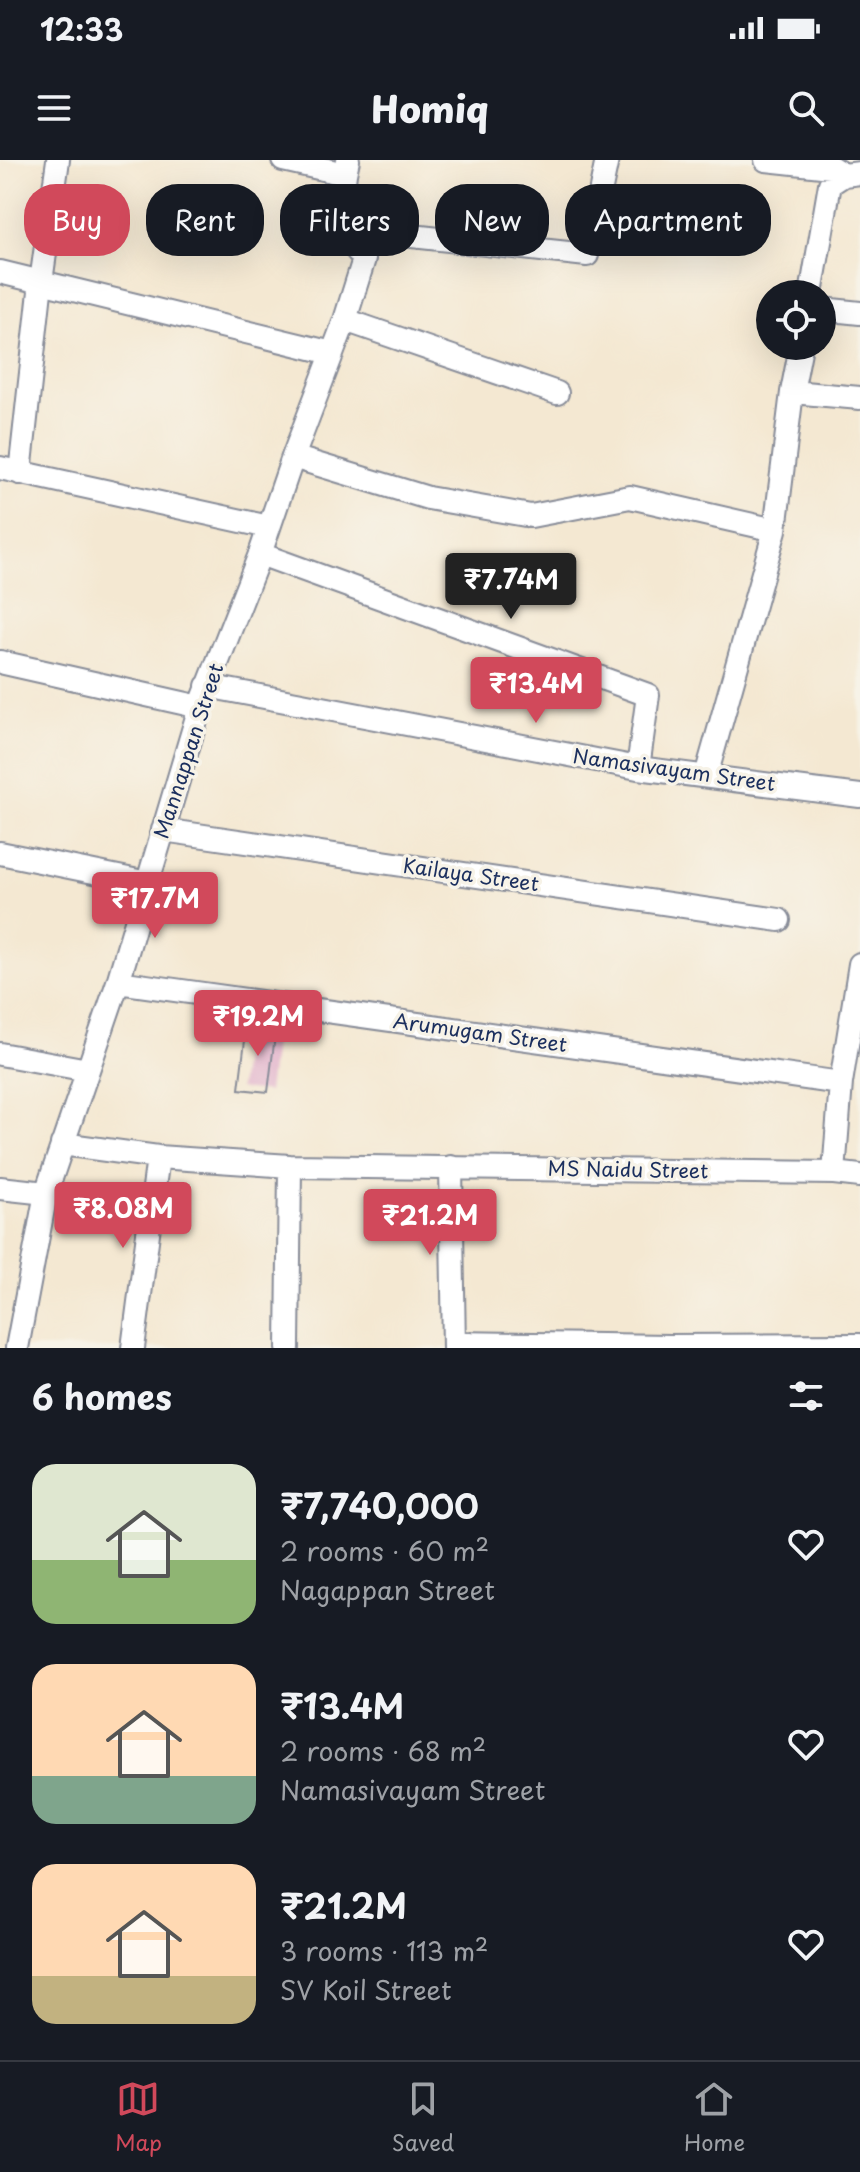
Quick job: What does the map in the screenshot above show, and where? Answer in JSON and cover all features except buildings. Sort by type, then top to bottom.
[{"type":"street","points":[[58,160],[10,470],[269,527]]},
{"type":"street","points":[[283,160],[346,167]]},
{"type":"street","points":[[419,237],[587,255],[607,160]]},
{"type":"street","points":[[766,160],[831,167],[852,174]]},
{"type":"street","points":[[813,280],[830,184],[852,174]]},
{"type":"street","name":"Mannappan Street","points":[[17,1348],[46,1193],[118,982],[203,696],[260,554],[345,320],[364,259],[361,256]]},
{"type":"street","points":[[0,272],[332,353]]},
{"type":"street","points":[[836,310],[860,313]]},
{"type":"street","points":[[345,320],[557,393]]},
{"type":"street","points":[[706,776],[775,530],[798,360]]},
{"type":"street","points":[[792,392],[860,398]]},
{"type":"street","points":[[293,457],[428,498],[531,516],[630,497],[775,530]]},
{"type":"street","points":[[260,554],[648,695],[638,768]]},
{"type":"street","name":"Namasivayam Street","points":[[0,662],[638,768],[860,796]]},
{"type":"street","name":"Kailaya Street","points":[[163,830],[779,920]]},
{"type":"street","points":[[0,853],[148,883]]},
{"type":"street","points":[[834,1173],[841,1083],[860,964]]},
{"type":"street","name":"Arumugam Street","points":[[118,982],[841,1083]]},
{"type":"street","points":[[0,1054],[88,1070]]},
{"type":"street","name":"MS Naidu Street","points":[[62,1144],[158,1157],[290,1166],[834,1173],[860,1176]]},
{"type":"street","points":[[133,1348],[158,1157]]},
{"type":"street","points":[[288,1348],[290,1166]]},
{"type":"street","points":[[451,1167],[454,1346],[860,1345]]},
{"type":"street","points":[[0,1188],[46,1193]]}]
